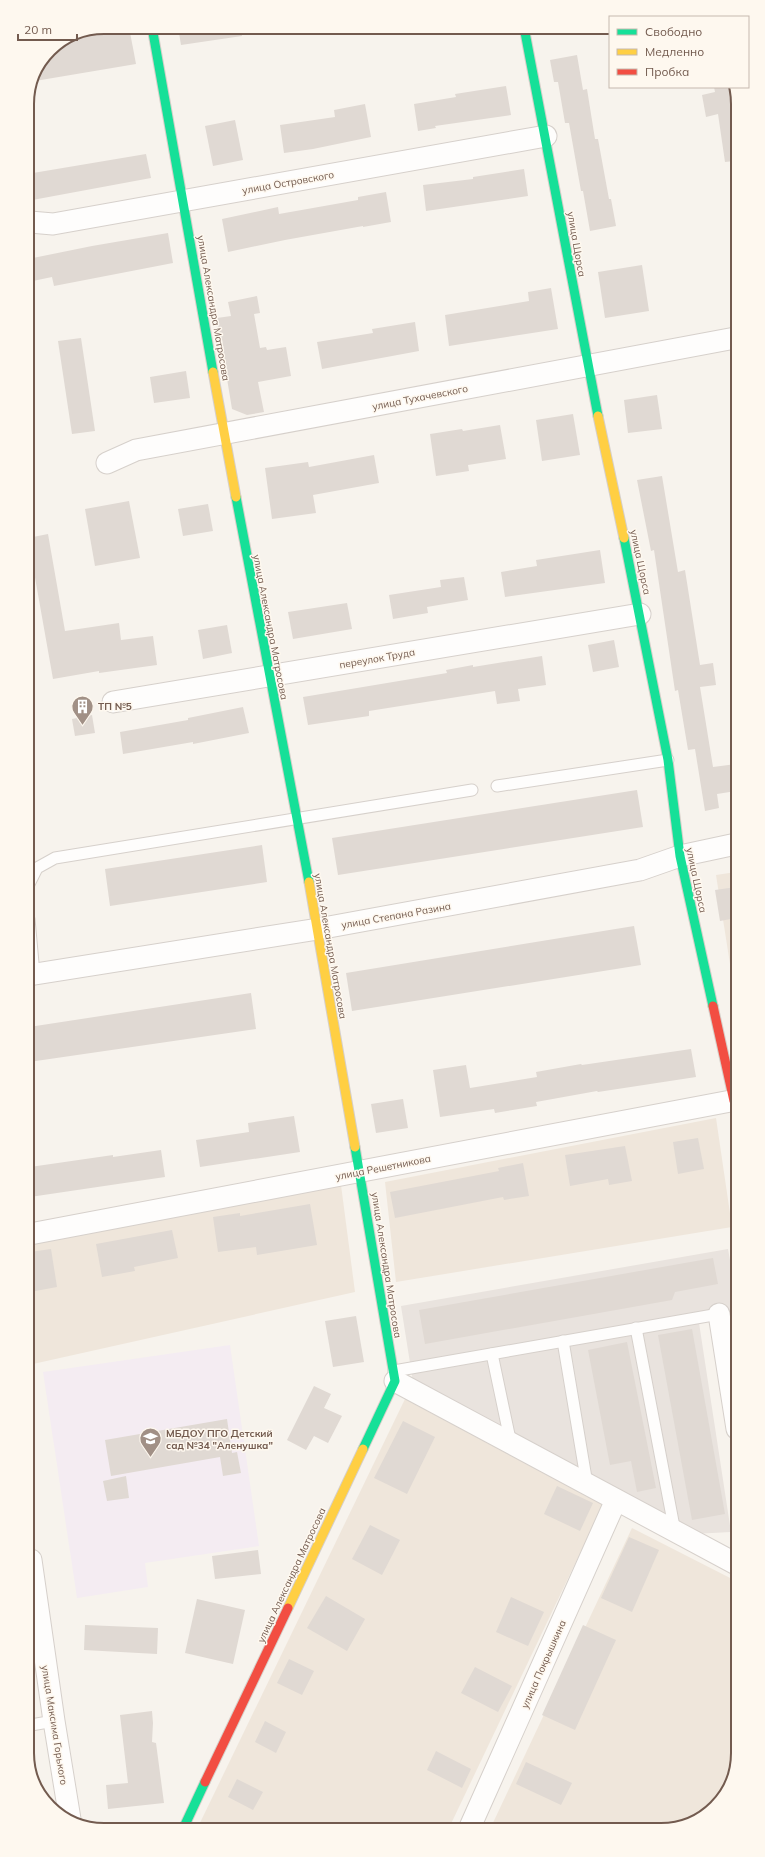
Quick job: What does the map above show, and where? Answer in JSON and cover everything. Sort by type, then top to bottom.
[{"type":"street","name":"улица Александра Матросова","points":[[153,34],[224,434],[318,929],[394,1376],[186,1823]]},
{"type":"street","name":"улица Щорса","points":[[525,34],[546,136],[588,366],[640,614],[668,760],[680,856],[731,1082]]},
{"type":"street","name":"улица Островского","points":[[34,220],[53,224],[546,136]]},
{"type":"street","name":"улица Тухачевского","points":[[107,463],[136,450],[731,339]]},
{"type":"street","name":"переулок Труда","points":[[113,702],[640,614]]},
{"type":"street","name":"улица Степана Разина","points":[[34,974],[318,929],[640,870],[680,856],[731,845]]},
{"type":"street","name":"улица Решетникова","points":[[34,1233],[731,1101]]},
{"type":"street","points":[[718,1314],[731,1393]]},
{"type":"street","points":[[394,1376],[511,1444],[731,1561]]},
{"type":"street","name":"улица Покрышкина","points":[[472,1823],[616,1500]]},
{"type":"street","name":"улица Максима Горького","points":[[34,1604],[69,1814]]},
{"type":"lane","points":[[497,786],[668,760]]},
{"type":"lane","points":[[34,875],[38,868],[55,858],[472,790]]},
{"type":"lane","points":[[394,1376],[492,1354],[718,1314]]},
{"type":"lane","points":[[636,1328],[675,1532]]},
{"type":"lane","points":[[563,1341],[586,1484]]},
{"type":"lane","points":[[492,1354],[511,1444]]},
{"type":"lane","points":[[34,1724],[54,1721]]},
{"type":"shaded area","points":[[731,873],[731,970],[716,875]]},
{"type":"shaded area","points":[[716,1118],[731,1227],[396,1282],[385,1182]]},
{"type":"shaded area","points":[[341,1185],[355,1292],[34,1364],[34,1242]]},
{"type":"shaded area","points":[[728,1249],[731,1266],[731,1317],[699,1323],[731,1532],[693,1534],[413,1382],[401,1306]]},
{"type":"shaded area","name":"МБДОУ ПГО Детский сад №34 \"Аленушка\"","points":[[230,1345],[259,1546],[145,1563],[148,1587],[77,1598],[43,1372]]},
{"type":"shaded area","points":[[405,1399],[603,1505],[451,1823],[200,1823]]},
{"type":"shaded area","points":[[632,1528],[731,1578],[730,1767],[722,1788],[711,1803],[692,1816],[675,1822],[493,1823]]},
{"type":"building","points":[[130,34],[136,64],[38,80],[48,61],[58,51],[69,43],[90,35]]},
{"type":"building","points":[[179,34],[242,34],[242,36],[181,45]]},
{"type":"building","points":[[577,55],[583,90],[587,89],[595,139],[598,139],[609,199],[611,199],[616,226],[590,231],[569,123],[565,123],[558,82],[554,82],[550,60]]},
{"type":"building","points":[[506,86],[511,115],[435,126],[436,128],[418,131],[414,104],[456,97],[455,94]]},
{"type":"building","points":[[714,88],[729,88],[730,90],[731,161],[725,162],[718,114],[706,117],[702,95],[715,92]]},
{"type":"building","points":[[365,104],[371,137],[313,149],[284,153],[280,125],[335,117],[334,110]]},
{"type":"building","points":[[235,120],[243,160],[213,166],[205,126]]},
{"type":"building","points":[[146,154],[151,178],[34,200],[34,173]]},
{"type":"building","points":[[524,169],[528,196],[426,211],[423,185],[473,179],[473,177]]},
{"type":"building","points":[[386,192],[391,222],[285,240],[228,252],[222,219],[278,207],[279,214],[358,200],[358,197]]},
{"type":"building","points":[[168,233],[173,263],[54,286],[52,277],[34,281],[34,258]]},
{"type":"building","points":[[642,265],[649,311],[605,318],[598,272]]},
{"type":"building","points":[[551,288],[558,329],[449,346],[445,315],[529,301],[528,292]]},
{"type":"building","points":[[257,296],[260,313],[254,314],[260,348],[266,347],[267,350],[286,347],[291,376],[258,382],[264,412],[247,415],[232,409],[217,318],[231,316],[228,302]]},
{"type":"building","points":[[415,322],[419,351],[322,369],[317,342],[373,333],[372,329]]},
{"type":"building","points":[[81,338],[95,431],[72,434],[58,341]]},
{"type":"building","points":[[186,371],[190,398],[154,403],[150,377]]},
{"type":"building","points":[[657,395],[662,429],[628,433],[624,400]]},
{"type":"building","points":[[573,414],[580,455],[542,461],[536,420]]},
{"type":"building","points":[[500,425],[506,459],[468,465],[469,471],[436,476],[430,434],[462,429],[463,431]]},
{"type":"building","points":[[374,455],[379,483],[313,495],[316,513],[272,519],[265,468],[308,462],[309,467]]},
{"type":"building","points":[[662,476],[678,572],[685,570],[700,665],[713,663],[716,685],[700,687],[713,767],[731,765],[731,792],[717,794],[719,808],[705,811],[695,749],[688,750],[678,690],[675,691],[654,550],[651,551],[637,480]]},
{"type":"building","points":[[129,501],[140,558],[95,566],[85,509]]},
{"type":"building","points":[[208,504],[213,531],[183,536],[178,509]]},
{"type":"building","points":[[48,534],[65,631],[119,623],[121,640],[153,636],[157,665],[99,673],[99,671],[53,679],[34,572],[34,537]]},
{"type":"building","points":[[600,550],[605,583],[505,597],[501,572],[537,566],[536,560]]},
{"type":"building","points":[[464,577],[468,600],[427,607],[428,613],[393,619],[389,595],[441,587],[440,580]]},
{"type":"building","points":[[347,603],[352,629],[293,639],[288,612]]},
{"type":"building","points":[[227,625],[232,653],[203,659],[198,630]]},
{"type":"building","points":[[614,640],[619,667],[593,672],[588,645]]},
{"type":"building","points":[[542,656],[546,685],[518,689],[520,701],[497,704],[495,691],[369,711],[369,716],[308,725],[303,697],[447,673],[446,670],[473,665],[473,667]]},
{"type":"building","points":[[243,707],[249,733],[193,744],[193,742],[123,754],[120,732],[188,720],[188,718]]},
{"type":"building","name":"ТП №5","points":[[92,715],[95,733],[75,736],[72,719]]},
{"type":"building","points":[[637,790],[643,827],[338,875],[332,838]]},
{"type":"building","points":[[262,845],[267,882],[110,906],[105,869]]},
{"type":"building","points":[[731,888],[731,919],[720,921],[715,890]]},
{"type":"building","points":[[634,926],[641,965],[352,1011],[346,973]]},
{"type":"building","points":[[251,993],[256,1029],[34,1061],[34,1026]]},
{"type":"building","points":[[691,1049],[696,1077],[597,1091],[536,1102],[537,1106],[495,1113],[494,1109],[440,1117],[433,1070],[466,1065],[470,1088],[537,1077],[536,1072],[581,1064]]},
{"type":"building","points":[[403,1099],[408,1128],[376,1133],[371,1104]]},
{"type":"building","points":[[294,1116],[300,1152],[200,1167],[196,1140],[249,1132],[248,1123]]},
{"type":"building","points":[[698,1138],[704,1169],[678,1174],[673,1142]]},
{"type":"building","points":[[625,1146],[632,1181],[609,1185],[608,1179],[570,1186],[565,1155]]},
{"type":"building","points":[[161,1150],[165,1177],[34,1196],[34,1166],[113,1155],[113,1157]]},
{"type":"building","points":[[523,1163],[529,1196],[504,1200],[503,1197],[395,1218],[390,1192],[499,1171],[498,1168]]},
{"type":"building","points":[[310,1204],[317,1245],[257,1255],[256,1247],[218,1252],[213,1217],[240,1213],[240,1216]]},
{"type":"building","points":[[172,1230],[178,1258],[134,1267],[135,1271],[102,1277],[96,1244]]},
{"type":"building","points":[[51,1249],[57,1287],[34,1291],[34,1251]]},
{"type":"building","points":[[713,1258],[718,1284],[675,1292],[672,1300],[425,1344],[419,1310]]},
{"type":"building","points":[[356,1316],[364,1362],[333,1367],[325,1321]]},
{"type":"building","points":[[692,1329],[725,1514],[692,1520],[658,1335]]},
{"type":"building","points":[[627,1342],[656,1488],[637,1492],[631,1461],[610,1465],[588,1350]]},
{"type":"building","points":[[314,1386],[331,1394],[324,1408],[342,1416],[328,1443],[314,1436],[306,1450],[287,1440]]},
{"type":"building","points":[[227,1419],[232,1453],[237,1452],[241,1473],[223,1476],[220,1457],[111,1476],[105,1440]]},
{"type":"building","points":[[403,1421],[435,1437],[407,1494],[374,1478]]},
{"type":"building","points":[[126,1476],[129,1498],[107,1501],[103,1481]]},
{"type":"building","points":[[557,1486],[593,1503],[580,1531],[544,1514]]},
{"type":"building","points":[[370,1525],[400,1540],[382,1575],[352,1559]]},
{"type":"building","points":[[629,1537],[659,1550],[632,1612],[601,1598]]},
{"type":"building","points":[[258,1550],[261,1574],[215,1579],[212,1556]]},
{"type":"building","points":[[326,1596],[365,1619],[347,1651],[307,1628]]},
{"type":"building","points":[[511,1597],[544,1612],[528,1646],[496,1632]]},
{"type":"building","points":[[197,1599],[245,1610],[233,1664],[185,1653]]},
{"type":"building","points":[[85,1625],[158,1628],[157,1654],[84,1650]]},
{"type":"building","points":[[583,1625],[616,1640],[575,1730],[542,1715]]},
{"type":"building","points":[[289,1659],[314,1671],[302,1695],[277,1683]]},
{"type":"building","points":[[475,1667],[512,1686],[498,1712],[461,1693]]},
{"type":"building","points":[[152,1711],[152,1742],[156,1743],[164,1803],[108,1809],[106,1785],[128,1783],[120,1715]]},
{"type":"building","points":[[265,1721],[286,1732],[276,1753],[255,1742]]},
{"type":"building","points":[[436,1751],[471,1769],[462,1788],[427,1770]]},
{"type":"building","points":[[526,1762],[572,1783],[561,1805],[516,1784]]},
{"type":"building","points":[[237,1779],[263,1792],[253,1810],[228,1797]]},
{"type":"traffic: fast","points":[[153,34],[213,372]]},
{"type":"traffic: fast","points":[[525,34],[598,416]]},
{"type":"traffic: fast","points":[[236,497],[309,882]]},
{"type":"traffic: fast","points":[[624,538],[668,760],[680,856],[713,1006]]},
{"type":"traffic: fast","points":[[355,1147],[395,1381],[363,1449]]},
{"type":"traffic: fast","points":[[186,1823],[205,1782]]},
{"type":"traffic: slow","points":[[213,372],[236,497]]},
{"type":"traffic: slow","points":[[598,416],[624,538]]},
{"type":"traffic: slow","points":[[309,882],[355,1147]]},
{"type":"traffic: slow","points":[[288,1608],[363,1449]]},
{"type":"traffic: jam","points":[[713,1006],[731,1087]]},
{"type":"traffic: jam","points":[[205,1782],[288,1608]]},
{"type":"place","name":"ТП №5","points":[[83,726]]},
{"type":"place","name":"МБДОУ ПГО Детский сад №34 \"Аленушка\"","points":[[151,1458]]}]
